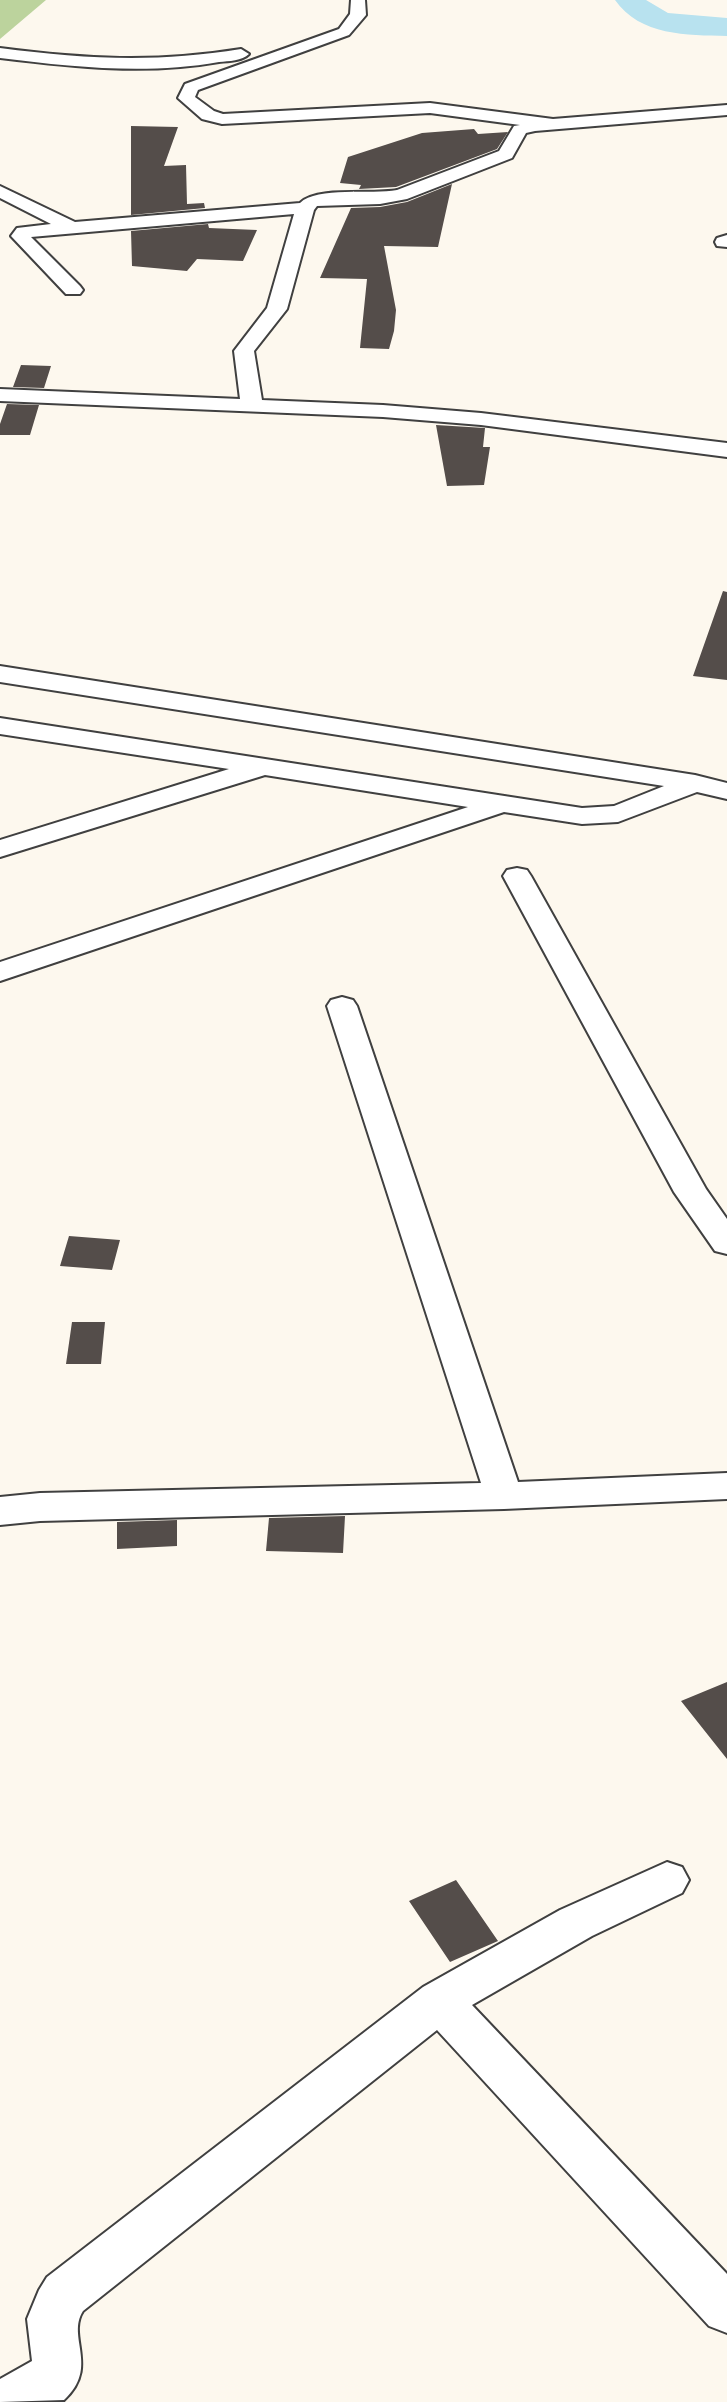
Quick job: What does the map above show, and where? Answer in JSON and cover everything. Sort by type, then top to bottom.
[{"type":"street","points":[[358,0],[358,15],[344,32],[191,87],[186,98],[208,115],[222,119],[430,108],[552,124]]},
{"type":"street","points":[[0,53],[58,61],[145,64],[183,63],[244,54],[278,55]]},
{"type":"street","points":[[252,406],[244,351],[277,309],[305,208],[311,202],[323,199],[393,198],[506,154],[520,130],[552,124],[727,110]]},
{"type":"street","points":[[0,191],[72,228]]},
{"type":"street","points":[[73,290],[20,236],[24,232],[305,208]]},
{"type":"street","points":[[0,394],[383,411],[481,419],[727,450]]},
{"type":"street","points":[[0,674],[695,783],[727,791]]},
{"type":"street","points":[[8,731],[582,816],[618,814],[695,783]]},
{"type":"street","points":[[0,849],[264,767]]},
{"type":"street","points":[[0,972],[500,805]]},
{"type":"street","points":[[517,876],[691,1192],[727,1242]]},
{"type":"street","points":[[341,1006],[505,1496]]},
{"type":"street","points":[[0,1511],[40,1507],[505,1496],[727,1486]]},
{"type":"street","points":[[7,2402],[46,2382],[55,2373],[50,2320],[55,2307],[65,2294],[439,2001],[576,1923],[667,1880]]},
{"type":"street","points":[[439,2001],[727,2309]]},
{"type":"green space","points":[[0,0],[46,0],[0,39]]},
{"type":"building","points":[[131,126],[178,127],[164,166],[186,165],[187,204],[204,203],[205,208],[131,215]]},
{"type":"building","points":[[474,129],[478,134],[508,132],[497,149],[396,187],[359,189],[361,185],[340,183],[348,157],[422,133]]},
{"type":"building","points":[[452,184],[438,247],[384,246],[396,310],[394,331],[389,349],[360,348],[367,279],[320,278],[351,208],[407,202]]},
{"type":"building","points":[[208,224],[209,228],[257,230],[243,261],[197,259],[187,271],[132,266],[131,231]]},
{"type":"building","points":[[21,365],[51,366],[44,388],[13,387]]},
{"type":"building","points":[[7,404],[39,405],[30,435],[0,435],[0,424]]},
{"type":"building","points":[[436,425],[485,428],[483,447],[490,447],[484,485],[447,486]]},
{"type":"building","points":[[723,591],[727,592],[727,680],[693,676]]},
{"type":"building","points":[[69,1236],[120,1240],[112,1270],[60,1266]]},
{"type":"building","points":[[72,1322],[105,1322],[101,1364],[66,1364]]},
{"type":"building","points":[[345,1516],[343,1553],[266,1551],[269,1518]]},
{"type":"building","points":[[177,1520],[177,1546],[117,1549],[117,1522]]},
{"type":"building","points":[[727,1682],[727,1759],[681,1701]]},
{"type":"building","points":[[456,1880],[498,1941],[450,1962],[409,1901]]},
{"type":"waterway","points":[[630,0],[637,9],[659,20],[727,27]]}]
